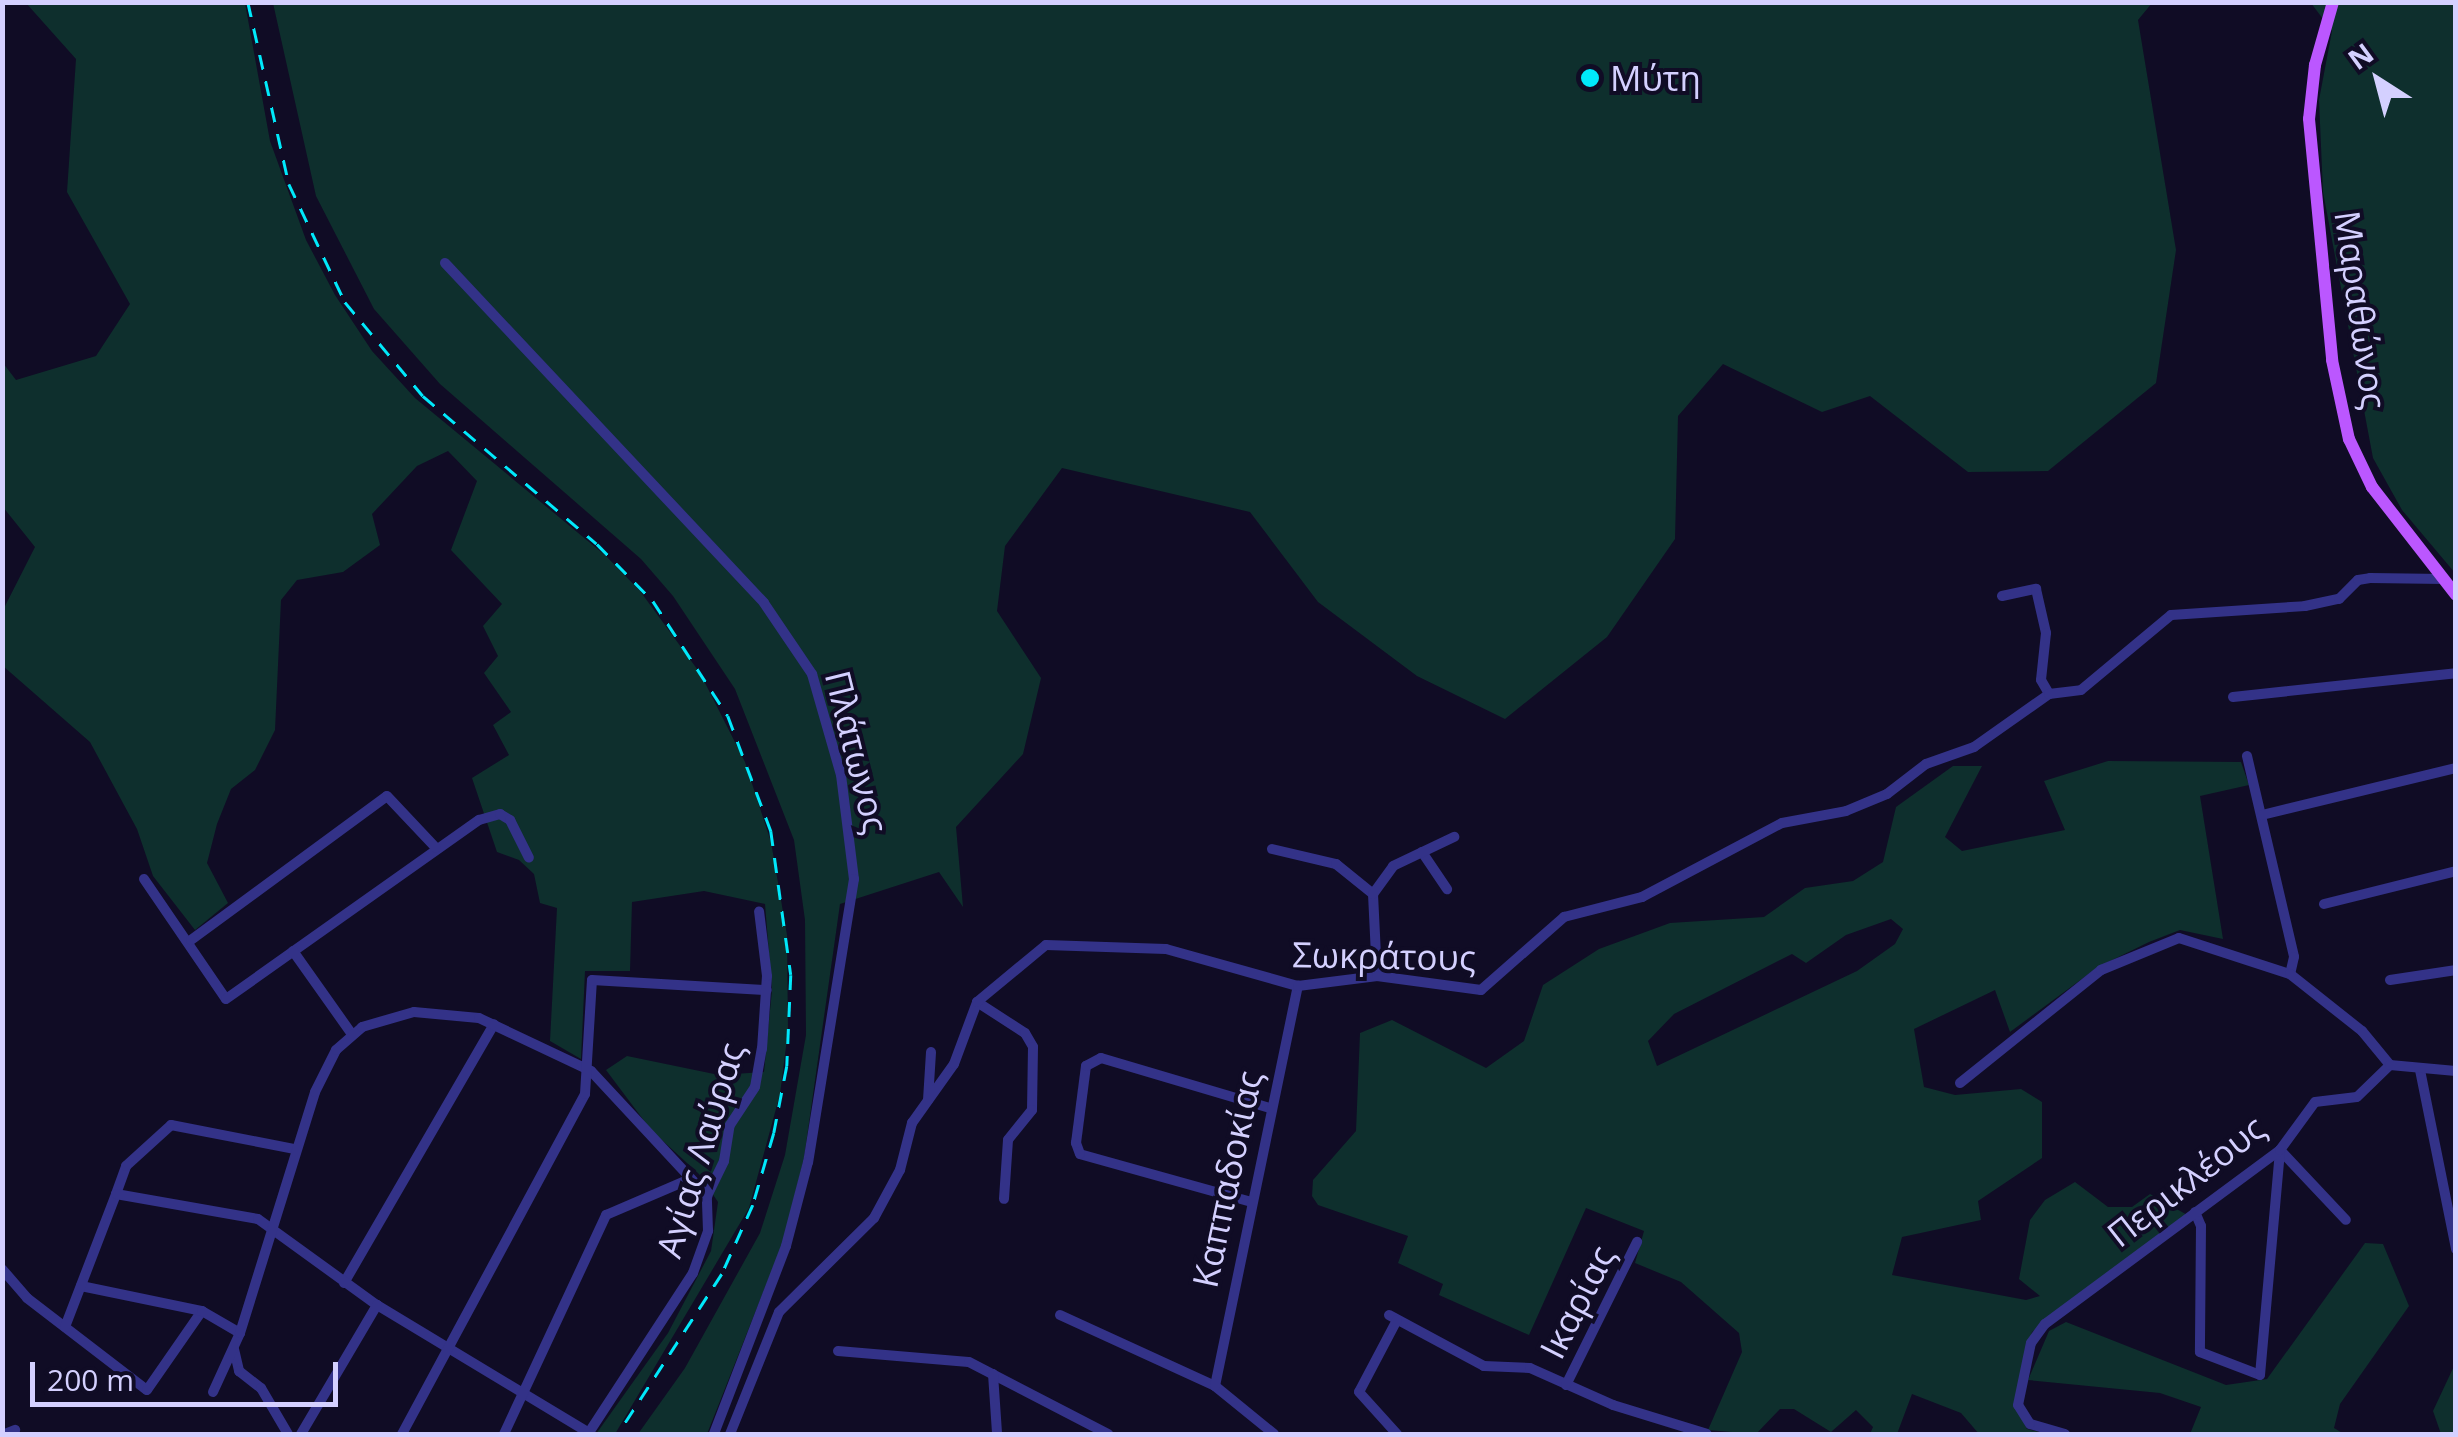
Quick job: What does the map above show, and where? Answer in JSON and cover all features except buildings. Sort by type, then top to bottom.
[{"type":"main road","name":"Μαραθώνος","points":[[2333,2],[2315,65],[2309,119],[2332,360],[2349,438],[2372,487],[2456,595]]},
{"type":"street","name":"Πλάτωνος","points":[[445,263],[764,602],[812,674],[842,775],[854,879],[808,1162],[786,1246],[714,1434]]},
{"type":"street","name":"Σωκράτους","points":[[730,1434],[779,1312],[807,1278],[868,1228],[900,1170],[912,1123],[954,1064],[977,1002],[1041,947],[1059,941],[1182,952],[1298,986],[1377,976],[1481,990],[1564,917],[1642,897],[1782,822],[1846,811],[1887,794],[1926,764],[1974,747],[2048,694],[2082,690],[2171,615],[2305,606],[2339,599],[2358,580],[2370,578],[2444,579]]},
{"type":"street","points":[[2002,596],[2036,589],[2046,633],[2040,668],[2048,694]]},
{"type":"street","points":[[2233,697],[2456,673]]},
{"type":"street","points":[[2247,756],[2294,958],[2290,974]]},
{"type":"street","points":[[2262,815],[2456,768]]},
{"type":"street","points":[[191,940],[387,796],[436,848]]},
{"type":"street","points":[[144,879],[191,940],[226,999],[436,848],[500,814],[519,832],[528,858]]},
{"type":"street","points":[[1377,976],[1373,894],[1393,866],[1454,837]]},
{"type":"street","points":[[1272,849],[1336,864],[1373,894]]},
{"type":"street","points":[[1422,852],[1447,889]]},
{"type":"street","points":[[2324,904],[2456,871]]},
{"type":"street","name":"Αγίας Λαύρας","points":[[588,1434],[693,1273],[708,1231],[708,1196],[724,1161],[730,1125],[755,1087],[767,990],[760,911]]},
{"type":"street","points":[[1960,1083],[2101,970],[2160,944],[2198,940],[2290,974],[2372,1040],[2390,1065],[2456,1071]]},
{"type":"street","points":[[293,951],[351,1033]]},
{"type":"street","points":[[2390,980],[2456,970]]},
{"type":"street","points":[[402,1434],[573,1120],[591,1071],[586,1048],[592,980],[767,990]]},
{"type":"street","name":"Καππαδοκίας","points":[[1214,1386],[1248,1201],[1298,986]]},
{"type":"street","points":[[977,1002],[1026,1033],[1034,1047],[1032,1110],[1008,1140],[1004,1199]]},
{"type":"street","points":[[213,1392],[240,1333],[294,1149],[329,1062],[351,1033],[414,1012],[494,1024],[591,1071],[708,1196]]},
{"type":"street","points":[[344,1284],[494,1024]]},
{"type":"street","points":[[928,1102],[932,1052]]},
{"type":"street","points":[[1248,1201],[1080,1154],[1076,1142],[1086,1066],[1101,1058],[1270,1108]]},
{"type":"street","name":"Περικλέους","points":[[2065,1434],[2030,1424],[2018,1406],[2031,1343],[2055,1315],[2280,1150],[2306,1108],[2357,1097],[2390,1065]]},
{"type":"street","points":[[2420,1070],[2456,1249]]},
{"type":"street","points":[[65,1327],[126,1166],[172,1125],[294,1149]]},
{"type":"street","points":[[2195,1212],[2201,1226],[2200,1352],[2260,1375],[2280,1150]]},
{"type":"street","points":[[2280,1150],[2346,1220]]},
{"type":"street","points":[[504,1434],[610,1211],[690,1179]]},
{"type":"street","points":[[116,1194],[269,1226],[376,1305],[588,1434]]},
{"type":"street","name":"Ικαρίας","points":[[1566,1385],[1637,1242]]},
{"type":"street","points":[[2,1269],[65,1327],[147,1390],[202,1310]]},
{"type":"street","points":[[82,1286],[202,1310],[240,1333]]},
{"type":"street","points":[[301,1434],[376,1305]]},
{"type":"street","points":[[1060,1316],[1214,1386],[1274,1434]]},
{"type":"street","points":[[1398,1434],[1369,1408],[1359,1392],[1393,1318],[1484,1366],[1522,1367],[1707,1434]]},
{"type":"street","points":[[233,1348],[239,1371],[262,1388],[288,1434]]},
{"type":"street","points":[[838,1351],[969,1362],[1108,1434]]},
{"type":"street","points":[[993,1374],[997,1433]]},
{"type":"green space","points":[[26,3],[245,3],[270,141],[306,240],[335,295],[372,351],[415,398],[606,556],[640,591],[700,673],[745,762],[771,842],[787,935],[788,1031],[780,1094],[749,1208],[615,1434],[596,1434],[668,1333],[711,1251],[718,1202],[699,1174],[651,1130],[606,1070],[627,1056],[719,1075],[764,1072],[772,990],[765,904],[704,891],[632,902],[630,971],[585,971],[581,1059],[550,1041],[557,908],[540,903],[534,874],[519,860],[497,852],[472,778],[509,755],[493,725],[511,712],[484,673],[498,656],[483,626],[502,604],[451,550],[477,481],[448,451],[417,466],[372,514],[380,545],[343,572],[297,580],[281,600],[275,730],[255,770],[231,789],[217,824],[207,863],[228,903],[195,930],[153,876],[137,829],[90,742],[3,666],[2,612],[35,547],[3,507],[3,363],[16,380],[96,356],[130,304],[67,192],[76,59]]},
{"type":"green space","points":[[273,3],[2152,3],[2138,20],[2176,250],[2156,383],[2048,471],[1968,472],[1870,396],[1822,412],[1723,364],[1678,416],[1675,539],[1607,637],[1505,719],[1417,676],[1318,602],[1250,512],[1062,468],[1005,546],[997,611],[1041,678],[1023,754],[956,827],[963,907],[939,872],[840,904],[804,1158],[783,1242],[707,1434],[638,1434],[685,1368],[760,1233],[785,1155],[806,1035],[805,920],[794,840],[735,689],[673,596],[641,559],[440,384],[374,309],[316,196]]},
{"type":"green space","points":[[2311,3],[2455,3],[2455,573],[2402,510],[2373,458],[2323,192],[2319,100],[2332,31]]},
{"type":"green space","points":[[2108,761],[2241,762],[2249,785],[2200,796],[2223,939],[2180,930],[2149,942],[2098,967],[2010,1032],[1995,990],[1914,1029],[1924,1087],[1955,1095],[2021,1089],[2042,1102],[2042,1158],[1978,1201],[1981,1220],[1902,1237],[1892,1275],[2026,1300],[2040,1296],[2019,1279],[2030,1220],[2045,1200],[2075,1182],[2108,1207],[2132,1207],[2150,1194],[2189,1216],[2032,1332],[2014,1403],[2027,1429],[2047,1434],[1979,1434],[1961,1413],[1912,1394],[1897,1434],[1870,1434],[1873,1427],[1856,1410],[1831,1432],[1794,1409],[1780,1409],[1756,1434],[1708,1430],[1742,1352],[1739,1333],[1681,1282],[1635,1263],[1644,1231],[1586,1208],[1529,1335],[1439,1295],[1443,1284],[1398,1263],[1408,1236],[1318,1205],[1312,1196],[1313,1180],[1356,1131],[1360,1033],[1392,1020],[1486,1068],[1524,1041],[1543,985],[1599,949],[1670,923],[1764,917],[1805,888],[1853,881],[1883,862],[1896,807],[1953,766],[1982,766],[1945,837],[1962,851],[2065,830],[2044,781]],"holes":[[[1891,919],[1903,929],[1895,944],[1857,971],[1657,1066],[1648,1041],[1674,1014],[1792,954],[1806,963],[1846,935]]]},
{"type":"green space","points":[[2365,1243],[2383,1244],[2409,1306],[2340,1404],[2334,1428],[2344,1434],[2190,1434],[2201,1407],[2160,1393],[2028,1380],[2049,1331],[2066,1322],[2226,1385],[2267,1379]]},
{"type":"green space","points":[[2455,1364],[2455,1434],[2441,1434],[2433,1411]]},
{"type":"railway","points":[[248,2],[289,184],[345,302],[423,396],[597,544],[653,601],[728,716],[771,831],[791,975],[787,1066],[774,1133],[753,1205],[722,1274],[618,1434]]},
{"type":"place","name":"Μύτη","points":[[1590,78]]}]
